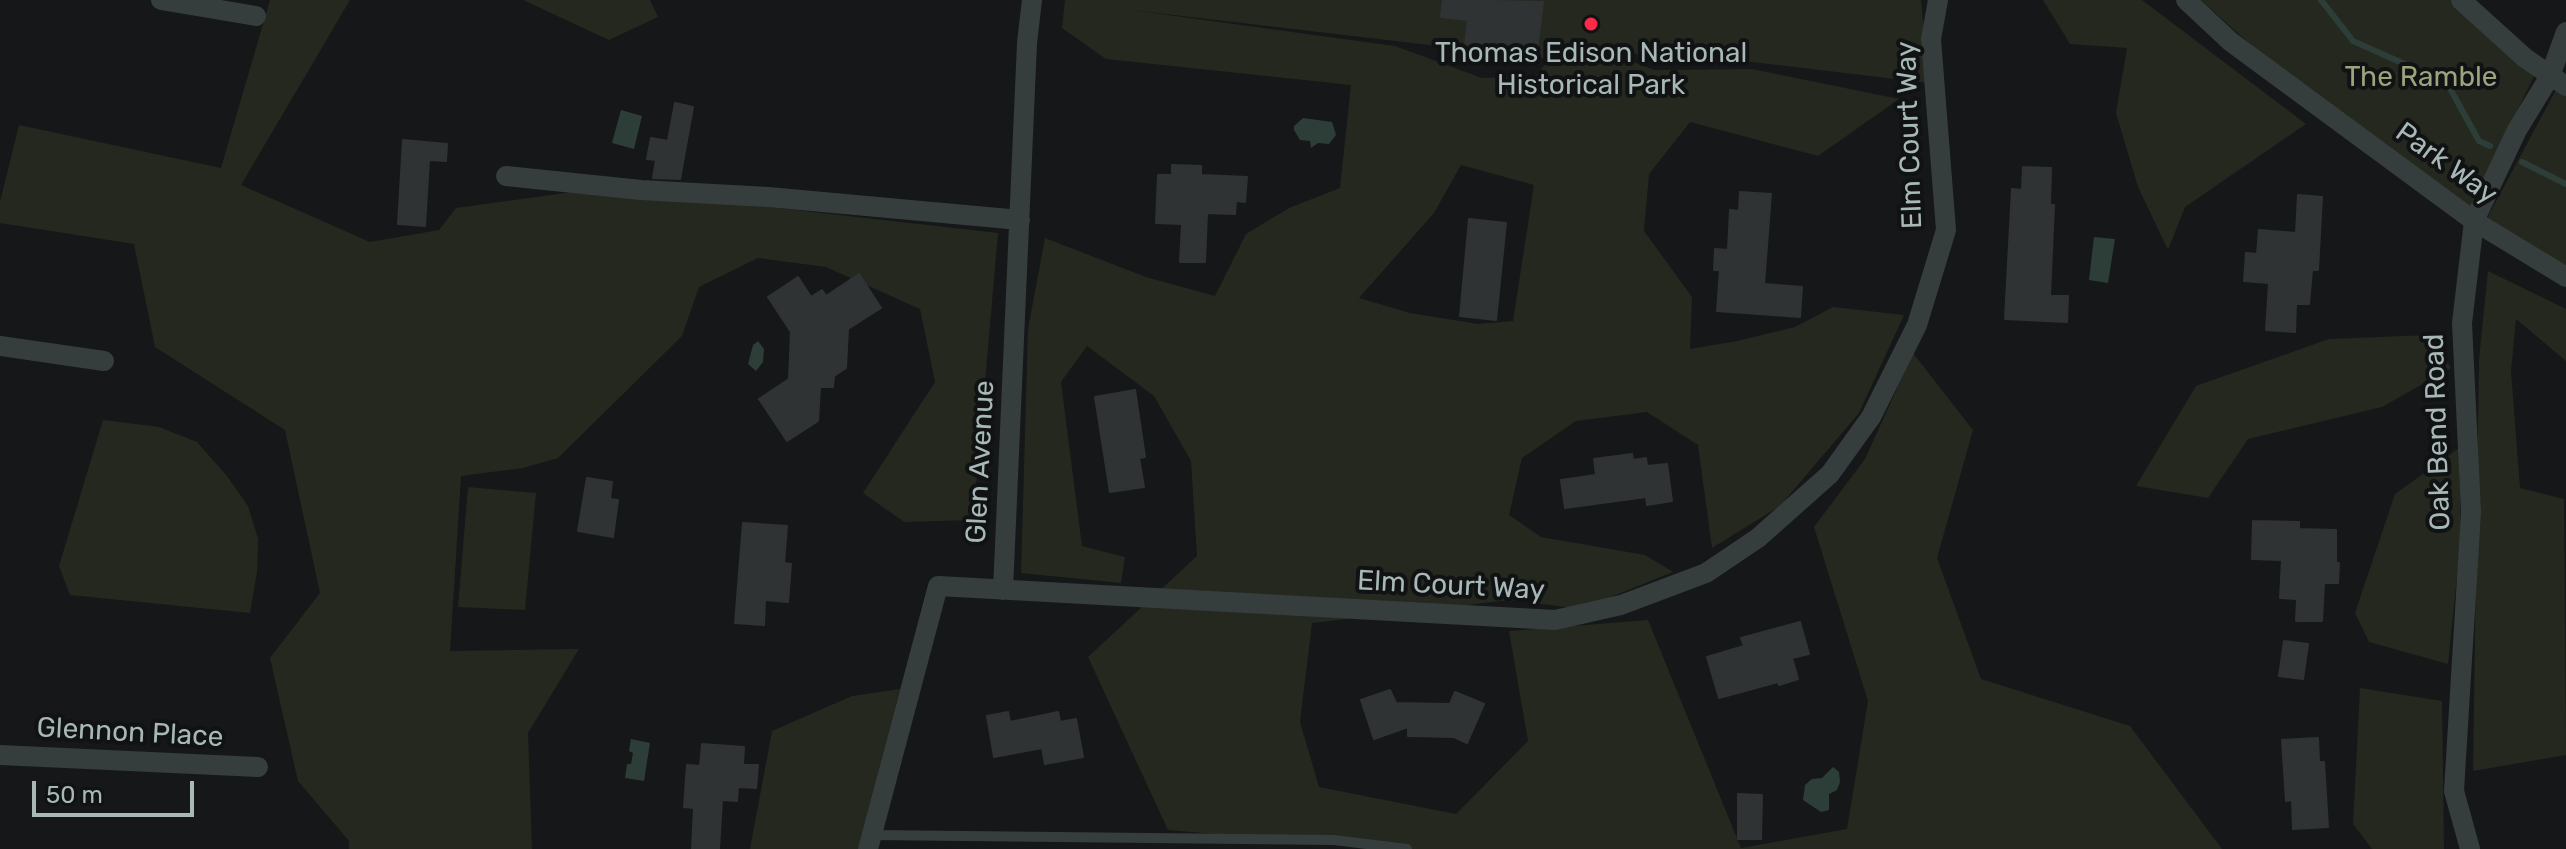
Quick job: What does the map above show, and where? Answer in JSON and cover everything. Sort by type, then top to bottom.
[{"type":"street","points":[[161,0],[256,16]]},
{"type":"street","name":"Glen Avenue","points":[[1003,590],[1027,43],[1032,0]]},
{"type":"street","name":"Elm Court Way","points":[[1003,590],[1555,620],[1621,605],[1706,573],[1758,538],[1830,474],[1871,417],[1917,325],[1946,230],[1931,39],[1938,0]]},
{"type":"street","name":"Park Way","points":[[2186,0],[2231,42],[2474,221],[2566,277]]},
{"type":"street","points":[[2461,0],[2525,58],[2558,81]]},
{"type":"street","name":"Oak Bend Road","points":[[2470,849],[2454,791],[2471,512],[2462,323],[2474,221],[2517,130],[2558,81],[2566,32]]},
{"type":"street","points":[[506,176],[641,190],[768,197],[1020,220]]},
{"type":"street","points":[[0,346],[104,361]]},
{"type":"street","points":[[870,842],[938,586],[1003,590]]},
{"type":"street","name":"Glennon Place","points":[[0,755],[258,767]]},
{"type":"lane","points":[[870,842],[1334,840],[1407,849]]},
{"type":"green space","points":[[270,0],[350,0],[241,185],[370,242],[439,230],[456,208],[602,188],[998,233],[973,520],[904,522],[863,493],[935,382],[920,309],[826,267],[758,258],[699,287],[682,336],[558,458],[523,468],[461,476],[450,651],[579,649],[528,733],[532,849],[349,849],[349,841],[298,781],[270,658],[320,593],[285,430],[155,347],[134,244],[0,223],[0,202],[19,125],[221,168]]},
{"type":"green space","points":[[523,0],[650,0],[658,17],[609,40]]},
{"type":"green space","points":[[1065,0],[1921,0],[1929,83],[1660,51],[1660,57],[1600,49],[1654,70],[1752,69],[1899,99],[1818,156],[1690,122],[1649,174],[1644,231],[1692,297],[1690,349],[1795,327],[1833,307],[1904,315],[1859,413],[1780,506],[1712,548],[1698,445],[1647,412],[1576,421],[1522,458],[1509,515],[1541,537],[1645,555],[1673,572],[1581,609],[1510,600],[1312,623],[1300,722],[1319,787],[1456,814],[1528,741],[1509,631],[1648,620],[1741,848],[1847,829],[1868,701],[1814,527],[1865,459],[1913,353],[1973,430],[1937,558],[1981,679],[2130,726],[2222,849],[1393,849],[1168,830],[1088,657],[1197,556],[1191,461],[1154,396],[1087,346],[1061,382],[1082,546],[1125,557],[1121,583],[1021,573],[1028,329],[1045,238],[1146,277],[1215,296],[1246,234],[1289,208],[1340,188],[1351,85],[1106,59],[1062,28]],"holes":[[[1131,10],[1549,59],[1549,60],[1535,76],[1482,78],[1395,46]],[[1461,165],[1534,185],[1513,321],[1478,324],[1410,313],[1359,298],[1434,213]]]},
{"type":"green space","points":[[2043,0],[2142,0],[2306,124],[2185,207],[2168,250],[2138,187],[2116,113],[2127,48],[2070,44]]},
{"type":"green space","name":"The Ramble","points":[[2201,0],[2450,0],[2535,74],[2469,211],[2250,44]]},
{"type":"green space","name":"The Ramble","points":[[2557,88],[2566,93],[2566,268],[2487,218]]},
{"type":"green space","points":[[2488,271],[2566,309],[2566,361],[2516,319],[2511,371],[2520,488],[2564,499],[2566,755],[2473,771],[2479,359]]},
{"type":"green space","points":[[2430,335],[2451,368],[2382,407],[2248,439],[2208,498],[2136,486],[2196,386],[2329,339]]},
{"type":"green space","points":[[103,420],[159,427],[197,442],[227,476],[248,506],[258,539],[257,572],[250,613],[70,595],[59,566]]},
{"type":"green space","points":[[2459,448],[2461,537],[2448,664],[2369,642],[2355,613],[2395,494]]},
{"type":"green space","points":[[468,487],[536,493],[525,610],[458,607]]},
{"type":"green space","points":[[2360,688],[2442,701],[2444,849],[2372,849],[2353,824]]},
{"type":"green space","points":[[900,689],[858,849],[750,849],[772,731],[852,696]]},
{"type":"shaded area","points":[[621,110],[642,116],[634,149],[612,143]]},
{"type":"shaded area","points":[[1303,118],[1332,122],[1336,135],[1329,144],[1318,143],[1311,148],[1310,141],[1300,140],[1294,130]]},
{"type":"shaded area","points":[[2094,237],[2115,239],[2108,283],[2089,280]]},
{"type":"shaded area","points":[[758,341],[764,349],[763,362],[756,371],[748,364],[753,345]]},
{"type":"shaded area","points":[[631,739],[650,743],[644,781],[625,778],[633,753],[629,751]]},
{"type":"shaded area","points":[[1833,767],[1839,772],[1840,782],[1837,790],[1829,794],[1829,810],[1821,812],[1803,800],[1805,785],[1812,779],[1822,778]]},
{"type":"building","points":[[1443,0],[1543,2],[1537,50],[1503,46],[1502,58],[1464,54],[1468,20],[1441,17]]},
{"type":"building","points":[[675,103],[693,107],[680,179],[653,178],[656,160],[647,159],[651,138],[668,141]]},
{"type":"building","points":[[403,140],[447,144],[446,161],[429,160],[425,226],[398,224]]},
{"type":"building","points":[[1172,165],[1201,166],[1201,175],[1247,177],[1245,202],[1236,201],[1235,214],[1207,213],[1205,262],[1180,262],[1182,224],[1156,223],[1158,175],[1172,175]]},
{"type":"building","points":[[2023,167],[2051,168],[2050,205],[2054,205],[2050,296],[2068,296],[2067,322],[2005,319],[2012,189],[2022,190]]},
{"type":"building","points":[[1740,192],[1771,194],[1764,284],[1802,287],[1800,317],[1717,311],[1720,270],[1714,270],[1715,249],[1728,250],[1730,210],[1739,211]]},
{"type":"building","points":[[2298,195],[2322,197],[2318,270],[2312,270],[2309,304],[2296,304],[2295,332],[2266,330],[2269,283],[2244,281],[2246,253],[2257,254],[2259,230],[2296,233]]},
{"type":"building","points":[[1469,219],[1506,223],[1496,320],[1460,316]]},
{"type":"building","points":[[859,274],[881,308],[848,329],[846,368],[834,376],[833,387],[820,387],[818,421],[787,441],[759,399],[789,379],[791,332],[768,297],[798,277],[811,297],[822,290],[826,296]]},
{"type":"building","points":[[1135,390],[1145,457],[1139,458],[1144,487],[1110,492],[1095,397]]},
{"type":"building","points":[[1632,454],[1633,460],[1646,458],[1647,466],[1667,464],[1672,501],[1647,505],[1646,497],[1565,508],[1561,480],[1596,475],[1594,459]]},
{"type":"building","points":[[587,478],[612,482],[610,499],[618,500],[613,537],[578,531]]},
{"type":"building","points":[[2253,521],[2299,522],[2299,529],[2336,530],[2338,583],[2324,583],[2322,621],[2296,621],[2297,599],[2280,598],[2282,560],[2252,559]]},
{"type":"building","points":[[743,523],[787,526],[784,563],[791,564],[788,602],[765,600],[764,625],[735,623]]},
{"type":"building","points":[[1800,622],[1809,654],[1792,658],[1798,679],[1719,698],[1707,657],[1744,646],[1741,638]]},
{"type":"building","points":[[2284,641],[2308,644],[2303,679],[2279,676]]},
{"type":"building","points":[[1390,690],[1396,703],[1450,704],[1455,692],[1484,704],[1467,743],[1454,737],[1408,736],[1408,727],[1374,739],[1361,700]]},
{"type":"building","points":[[1008,712],[1010,722],[1058,712],[1060,722],[1076,719],[1083,757],[1045,764],[1042,748],[994,757],[987,716]]},
{"type":"building","points":[[2318,738],[2319,762],[2324,762],[2328,827],[2293,829],[2292,800],[2286,801],[2282,740]]},
{"type":"building","points":[[702,744],[744,747],[743,765],[758,765],[756,788],[738,787],[737,801],[722,800],[719,849],[692,849],[694,808],[684,807],[687,765],[700,766]]},
{"type":"building","points":[[1738,794],[1762,795],[1761,839],[1738,839]]},
{"type":"waterway","points":[[2321,0],[2353,41],[2447,83],[2479,141],[2490,146]]},
{"type":"waterway","points":[[2522,162],[2566,184]]},
{"type":"place","name":"Thomas Edison National Historical Park","points":[[1591,24]]}]
